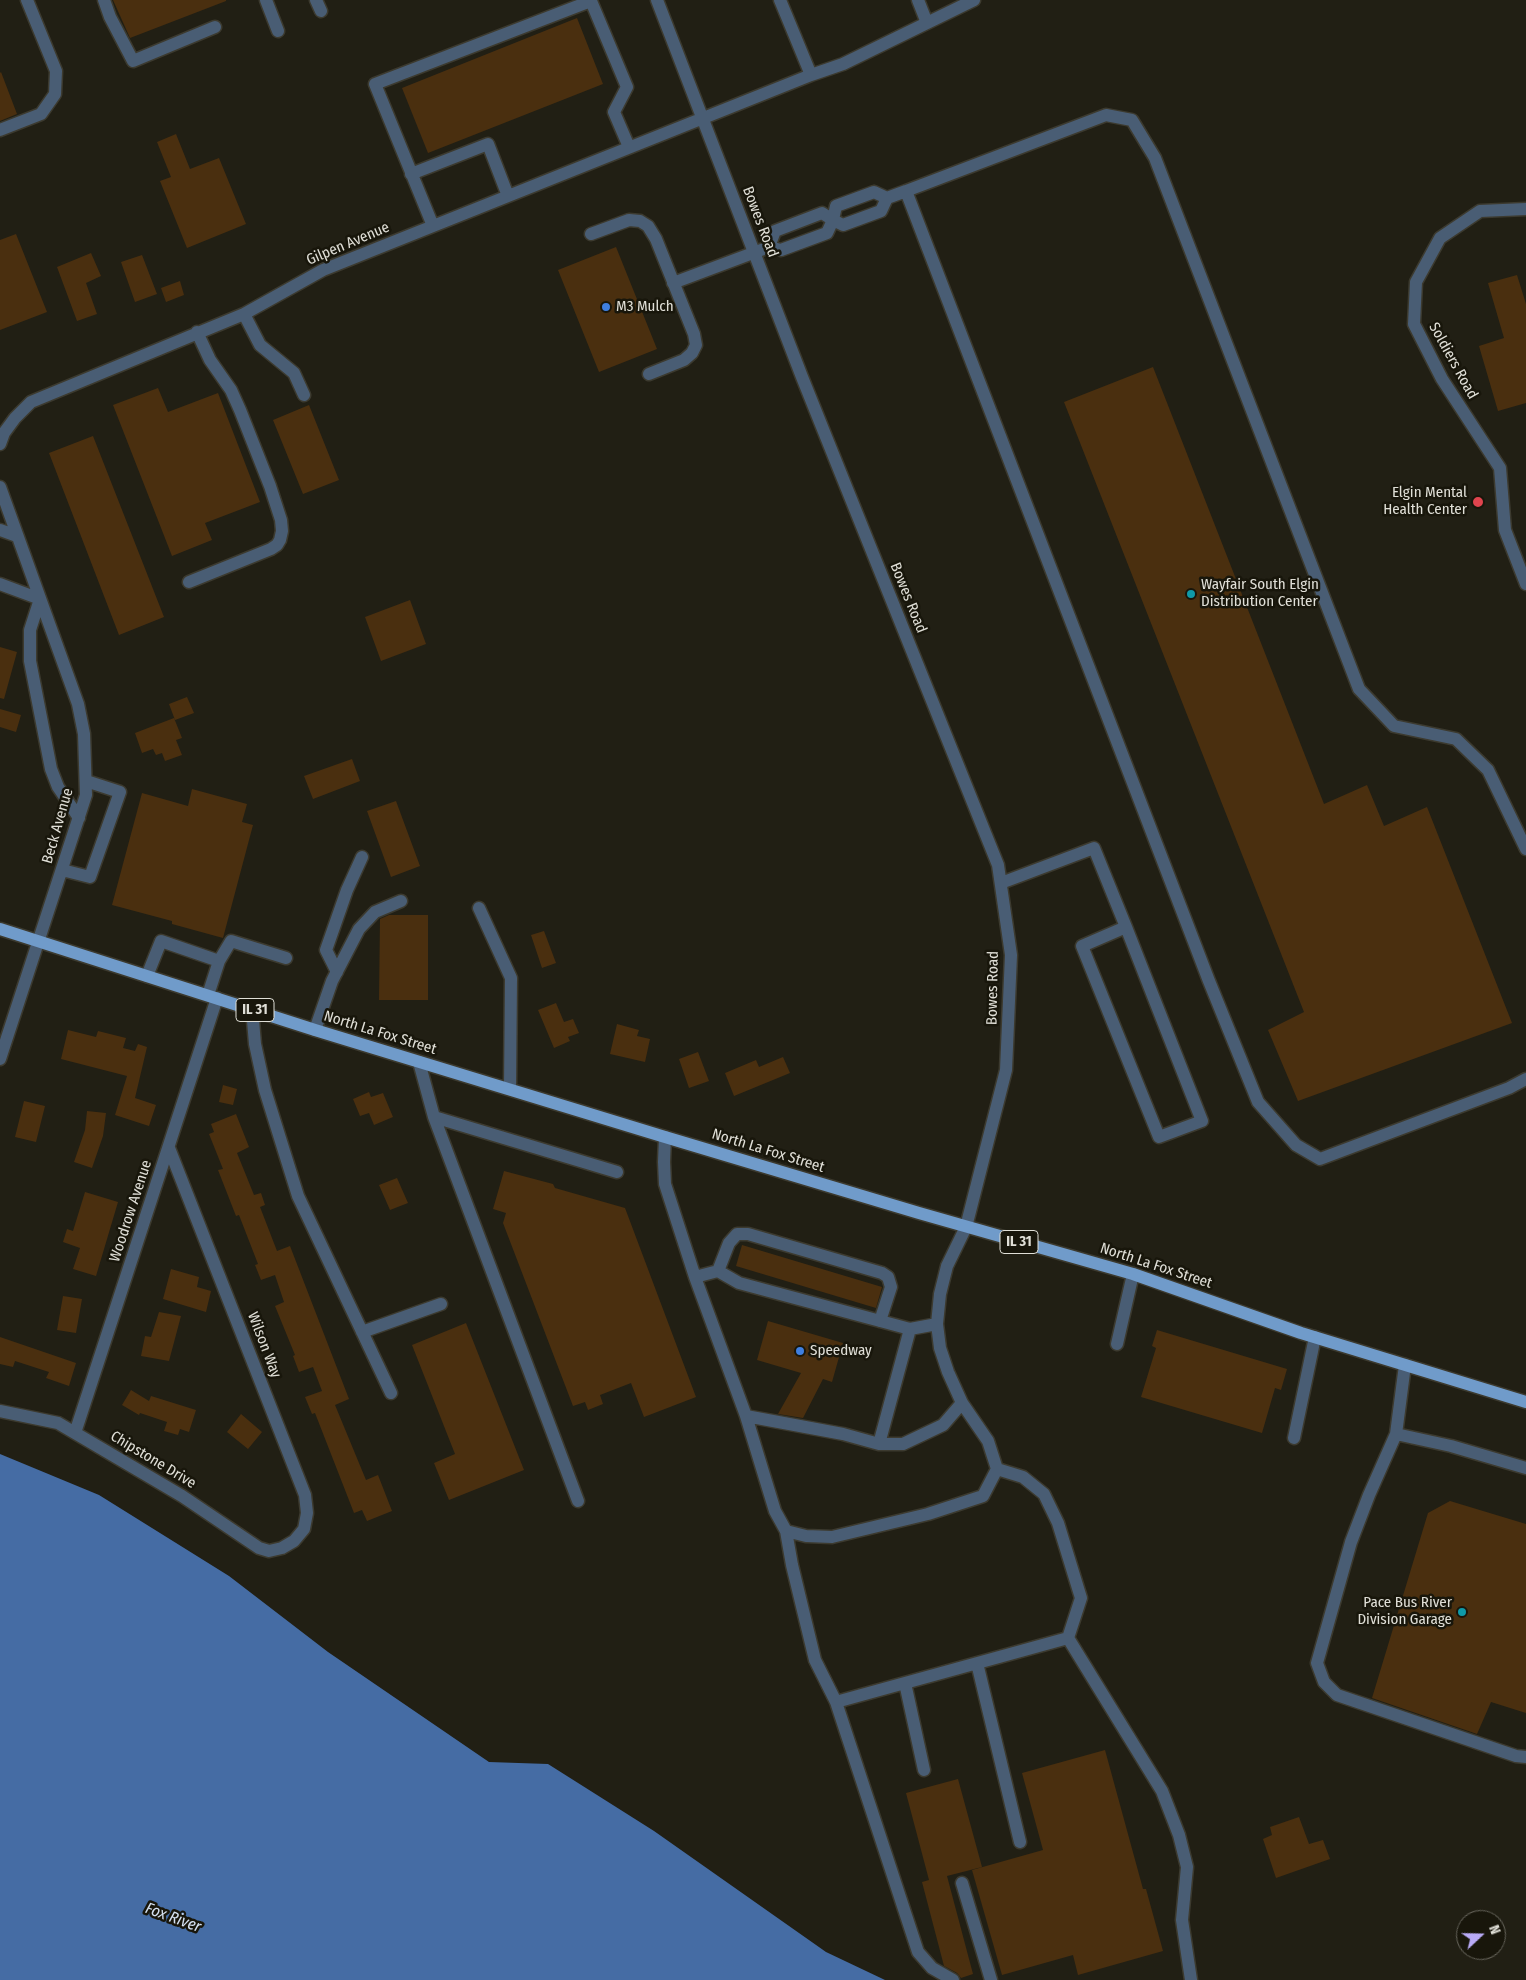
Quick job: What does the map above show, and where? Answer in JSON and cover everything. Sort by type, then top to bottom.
[{"type":"main road","name":"North La Fox Street","points":[[0,929],[315,1030],[510,1088],[665,1137],[966,1227],[1133,1274],[1315,1337],[1526,1402]]},
{"type":"street","points":[[0,130],[41,114],[55,94],[56,71],[27,0]]},
{"type":"street","points":[[104,0],[110,17],[133,61],[215,27]]},
{"type":"street","points":[[266,0],[278,31]]},
{"type":"street","name":"Bowes Road","points":[[657,0],[806,386],[998,866],[1012,955],[1006,1070],[966,1227],[947,1266],[940,1294],[937,1324],[940,1348],[962,1403],[988,1441],[997,1469]]},
{"type":"street","points":[[780,0],[811,75]]},
{"type":"street","points":[[918,0],[927,23]]},
{"type":"street","name":"Gilpen Avenue","points":[[0,444],[4,433],[15,418],[31,402],[244,314],[324,270],[629,147],[843,64],[974,0]]},
{"type":"street","points":[[432,226],[375,84],[591,1],[627,87],[614,112],[629,147]]},
{"type":"street","points":[[769,247],[775,231],[822,213],[843,225],[881,211],[887,198],[1106,115],[1132,120],[1155,158],[1359,689],[1394,726],[1456,739],[1488,770],[1526,849]]},
{"type":"street","points":[[411,174],[488,144],[508,196]]},
{"type":"street","points":[[906,191],[1202,962],[1258,1102],[1296,1145],[1320,1159],[1509,1088],[1526,1079]]},
{"type":"street","points":[[673,283],[769,247],[781,250],[827,233],[833,220],[836,206],[874,192],[887,198]]},
{"type":"street","name":"Soldiers Road","points":[[1526,209],[1480,212],[1440,238],[1416,282],[1414,324],[1442,379],[1500,468],[1505,530],[1526,584]]},
{"type":"street","points":[[591,234],[629,220],[640,221],[648,226],[656,239],[694,334],[696,345],[692,353],[684,360],[649,374]]},
{"type":"street","points":[[244,314],[260,345],[294,373],[304,395]]},
{"type":"street","points":[[189,582],[271,549],[277,545],[282,531],[270,486],[237,403],[231,390],[210,360],[197,332]]},
{"type":"street","name":"Beck Avenue","points":[[0,487],[78,704],[84,734],[86,781],[86,795],[79,818],[0,1059]]},
{"type":"street","points":[[0,530],[17,536]]},
{"type":"street","points":[[0,584],[40,599],[30,630],[30,662],[51,769],[58,787],[79,818]]},
{"type":"street","points":[[62,870],[90,877],[120,792],[86,781]]},
{"type":"street","points":[[1001,883],[1094,848],[1126,928],[1202,1121],[1159,1137],[1082,946],[1126,928]]},
{"type":"street","points":[[337,972],[326,950],[362,857]]},
{"type":"street","points":[[315,1030],[332,981],[359,929],[375,912],[401,901]]},
{"type":"street","points":[[480,908],[511,978],[510,1088]]},
{"type":"street","name":"Woodrow Avenue","points":[[76,1433],[169,1148],[212,997],[218,961],[231,941],[286,958]]},
{"type":"street","points":[[147,976],[161,942],[218,961]]},
{"type":"street","points":[[252,1010],[255,1044],[265,1090],[298,1196],[391,1394]]},
{"type":"street","points":[[419,1062],[434,1117],[578,1501]]},
{"type":"street","points":[[434,1117],[617,1172]]},
{"type":"street","points":[[665,1137],[665,1184],[694,1277],[746,1416],[775,1511],[786,1531],[792,1565],[816,1660],[836,1702],[918,1952],[932,1968],[954,1980]]},
{"type":"street","name":"Wilson Way","points":[[169,1148],[305,1495],[307,1513],[304,1529],[294,1541],[282,1548]]},
{"type":"street","points":[[718,1271],[729,1243],[737,1234],[748,1234],[882,1273],[888,1277],[892,1287],[880,1322]]},
{"type":"street","points":[[694,1277],[718,1271],[739,1283],[880,1322],[910,1329],[937,1324]]},
{"type":"street","points":[[1117,1344],[1133,1274]]},
{"type":"street","points":[[362,1332],[441,1304]]},
{"type":"street","points":[[879,1444],[910,1329]]},
{"type":"street","points":[[1294,1438],[1315,1337]]},
{"type":"street","points":[[1405,1365],[1396,1434],[1368,1495],[1351,1542],[1317,1663],[1324,1682],[1337,1695],[1516,1756],[1526,1757]]},
{"type":"street","points":[[746,1416],[843,1434],[879,1444],[904,1444],[943,1425],[962,1403]]},
{"type":"street","name":"Chipstone Drive","points":[[0,1411],[58,1423],[182,1496],[259,1548],[269,1551],[282,1548]]},
{"type":"street","points":[[1396,1434],[1451,1446],[1526,1468]]},
{"type":"street","points":[[786,1531],[806,1536],[832,1537],[928,1514],[983,1496],[997,1469],[1023,1477],[1044,1494],[1058,1523],[1082,1598],[1068,1638]]},
{"type":"street","points":[[836,1702],[1068,1638]]},
{"type":"street","points":[[1068,1638],[1162,1791],[1179,1835],[1187,1867],[1182,1920],[1191,1980]]},
{"type":"street","points":[[977,1663],[1020,1842]]},
{"type":"street","points":[[905,1683],[924,1770]]},
{"type":"street","points":[[962,1883],[991,1980]]},
{"type":"water","name":"Fox River","points":[[0,1454],[99,1495],[229,1576],[328,1652],[489,1762],[548,1764],[654,1831],[826,1952],[885,1980],[0,1980]]},
{"type":"building","points":[[113,0],[226,0],[226,1],[130,38]]},
{"type":"building","points":[[577,18],[603,84],[428,153],[402,88]]},
{"type":"building","points":[[0,73],[17,114],[0,121]]},
{"type":"building","points":[[176,134],[190,169],[219,158],[246,224],[187,248],[160,181],[171,177],[157,142]]},
{"type":"building","points":[[16,234],[47,312],[0,330],[0,240]]},
{"type":"building","points":[[616,247],[657,349],[599,372],[558,270]]},
{"type":"building","points":[[91,253],[101,276],[86,283],[97,314],[77,321],[57,267]]},
{"type":"building","points":[[142,255],[157,294],[135,302],[121,262]]},
{"type":"building","points":[[1517,275],[1526,304],[1526,403],[1498,411],[1479,346],[1504,338],[1488,283]]},
{"type":"building","points":[[180,281],[184,295],[166,302],[161,288]]},
{"type":"building","name":"Wayfair South Elgin Distribution Center","points":[[1153,367],[1324,804],[1367,785],[1384,826],[1427,807],[1512,1023],[1298,1101],[1268,1030],[1304,1012],[1064,402]]},
{"type":"building","points":[[158,388],[168,412],[218,393],[260,502],[205,523],[212,540],[172,556],[113,405]]},
{"type":"building","points":[[309,405],[339,480],[303,494],[273,420]]},
{"type":"building","points":[[93,436],[164,617],[119,635],[49,453]]},
{"type":"building","points":[[410,600],[426,644],[381,661],[365,617]]},
{"type":"building","points":[[0,647],[17,652],[4,699],[0,698]]},
{"type":"building","points":[[187,697],[194,713],[175,720],[169,704]]},
{"type":"building","points":[[0,709],[21,715],[16,732],[0,727]]},
{"type":"building","points":[[174,718],[182,738],[176,740],[182,755],[165,761],[162,753],[156,755],[153,749],[142,753],[135,733]]},
{"type":"building","points":[[352,759],[360,781],[313,799],[304,776]]},
{"type":"building","points":[[192,789],[247,804],[242,822],[253,825],[223,938],[172,924],[172,921],[112,905],[142,793],[188,806]]},
{"type":"building","points":[[396,801],[420,866],[391,877],[367,811]]},
{"type":"building","points":[[389,915],[428,915],[428,1000],[379,1000],[380,919]]},
{"type":"building","points":[[544,931],[556,963],[542,968],[531,935]]},
{"type":"building","points":[[556,1003],[564,1022],[573,1019],[579,1033],[568,1037],[570,1041],[554,1048],[538,1010]]},
{"type":"building","points":[[617,1024],[639,1030],[637,1036],[650,1039],[645,1062],[610,1054]]},
{"type":"building","points":[[68,1030],[96,1037],[98,1031],[126,1038],[123,1048],[135,1051],[138,1044],[147,1047],[135,1098],[156,1105],[149,1126],[115,1115],[127,1076],[61,1059]]},
{"type":"building","points":[[698,1052],[709,1081],[689,1088],[679,1059]]},
{"type":"building","points":[[783,1057],[790,1073],[734,1096],[725,1073],[756,1060],[759,1067]]},
{"type":"building","points":[[223,1085],[237,1089],[233,1105],[219,1102]]},
{"type":"building","points":[[369,1092],[371,1097],[383,1093],[393,1117],[374,1125],[369,1113],[360,1116],[353,1099]]},
{"type":"building","points":[[24,1101],[45,1106],[36,1142],[15,1137]]},
{"type":"building","points":[[87,1111],[106,1113],[103,1136],[92,1168],[74,1162],[85,1130]]},
{"type":"building","points":[[236,1114],[249,1147],[237,1153],[254,1195],[261,1193],[265,1205],[260,1207],[277,1251],[290,1246],[349,1399],[335,1405],[366,1480],[378,1475],[392,1511],[367,1521],[362,1510],[354,1513],[315,1413],[312,1414],[305,1397],[322,1391],[313,1367],[299,1372],[293,1356],[295,1355],[275,1306],[284,1302],[275,1275],[261,1280],[255,1265],[258,1264],[239,1215],[236,1216],[218,1170],[223,1169],[209,1134],[214,1132],[211,1124]]},
{"type":"building","points":[[504,1171],[553,1184],[555,1188],[625,1208],[696,1397],[644,1417],[631,1383],[600,1395],[603,1404],[588,1410],[585,1402],[573,1406],[503,1223],[506,1213],[493,1209]]},
{"type":"building","points":[[397,1178],[408,1203],[390,1210],[379,1185]]},
{"type":"building","points":[[85,1192],[118,1202],[96,1276],[73,1269],[80,1248],[63,1242],[67,1229],[73,1231]]},
{"type":"building","name":"Speedway","points":[[742,1245],[882,1287],[876,1308],[736,1266]]},
{"type":"building","points":[[171,1269],[199,1277],[197,1287],[211,1291],[206,1312],[163,1299]]},
{"type":"building","points":[[63,1296],[82,1299],[76,1333],[57,1330]]},
{"type":"building","points":[[159,1312],[181,1316],[169,1361],[141,1356],[145,1336],[151,1337]]},
{"type":"building","name":"Speedway","points":[[768,1321],[843,1343],[832,1382],[823,1379],[803,1418],[778,1414],[801,1373],[757,1360]]},
{"type":"building","points":[[466,1323],[524,1470],[449,1500],[434,1463],[455,1454],[412,1345]]},
{"type":"building","points":[[1157,1330],[1287,1369],[1281,1390],[1275,1388],[1262,1433],[1141,1397],[1156,1348],[1152,1346]]},
{"type":"building","points":[[0,1337],[76,1363],[69,1386],[46,1378],[49,1372],[15,1361],[13,1367],[0,1364]]},
{"type":"building","points":[[131,1390],[149,1401],[151,1396],[196,1410],[189,1432],[180,1429],[178,1435],[164,1431],[167,1422],[140,1413],[139,1415],[122,1405]]},
{"type":"building","points":[[241,1414],[262,1432],[248,1449],[227,1432]]},
{"type":"building","name":"Pace Bus River Division Garage","points":[[1450,1501],[1526,1524],[1526,1713],[1491,1702],[1477,1734],[1372,1698],[1428,1513]]},
{"type":"building","points":[[1105,1750],[1143,1889],[1146,1889],[1163,1951],[1078,1975],[1073,1955],[1002,1975],[972,1870],[1043,1850],[1022,1773]]},
{"type":"building","points":[[958,1779],[982,1867],[947,1876],[973,1974],[961,1978],[957,1973],[944,1966],[922,1882],[929,1880],[906,1793]]},
{"type":"building","points":[[1299,1817],[1309,1844],[1323,1840],[1330,1859],[1276,1878],[1263,1839],[1272,1835],[1270,1827]]},
{"type":"place","name":"M3 Mulch","points":[[606,307]]},
{"type":"place","name":"Elgin Mental Health Center","points":[[1478,502]]},
{"type":"place","name":"Wayfair South Elgin Distribution Center","points":[[1191,594]]},
{"type":"place","name":"Speedway","points":[[800,1351]]},
{"type":"place","name":"Pace Bus River Division Garage","points":[[1462,1612]]}]
